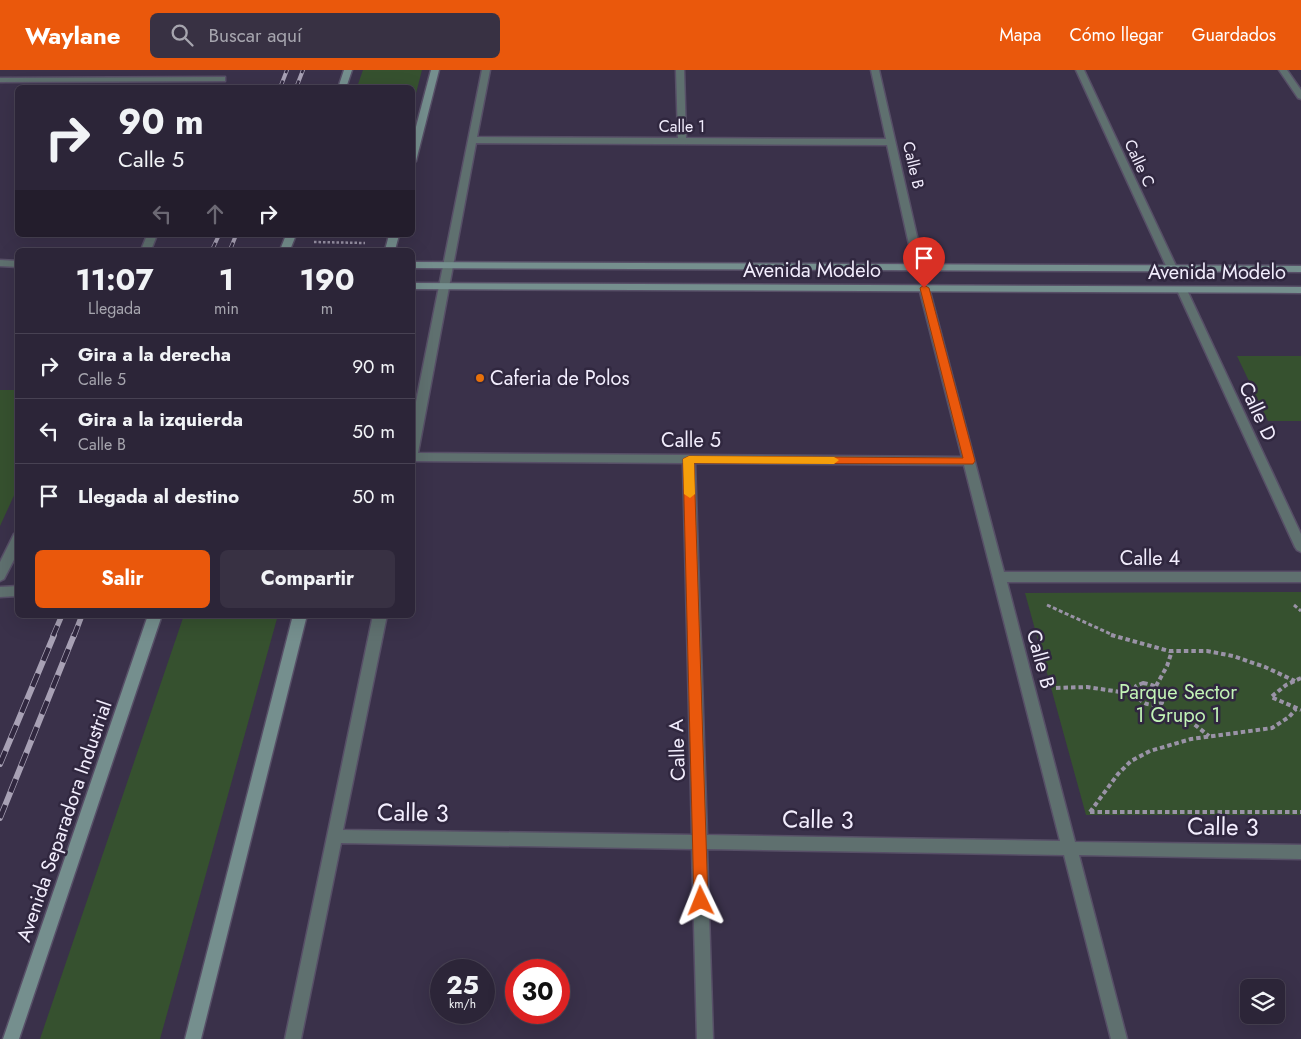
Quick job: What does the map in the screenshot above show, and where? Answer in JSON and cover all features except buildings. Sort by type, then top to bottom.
[{"type":"street","points":[[30,80],[37,70]]},
{"type":"street","points":[[0,80],[220,83],[226,70]]},
{"type":"street","points":[[343,85],[348,70]]},
{"type":"street","points":[[415,149],[435,70]]},
{"type":"street","points":[[415,440],[486,70]]},
{"type":"street","points":[[680,70],[682,141]]},
{"type":"street","name":"Calle B","points":[[876,70],[919,267]]},
{"type":"street","name":"Calle C","points":[[1080,70],[1172,268]]},
{"type":"street","points":[[1283,70],[1301,96]]},
{"type":"street","name":"Calle 1","points":[[473,140],[891,142]]},
{"type":"street","points":[[0,263],[15,264]]},
{"type":"street","name":"Avenida Modelo","points":[[415,265],[1301,269]]},
{"type":"street","name":"Avenida Modelo","points":[[415,286],[1301,290]]},
{"type":"street","name":"Calle B","points":[[924,288],[1119,1039]]},
{"type":"street","name":"Calle D","points":[[1182,290],[1301,548]]},
{"type":"street","name":"Calle 5","points":[[415,455],[969,461]]},
{"type":"street","name":"Calle A","points":[[689,459],[705,1039]]},
{"type":"street","points":[[0,576],[15,544]]},
{"type":"street","name":"Calle 4","points":[[999,577],[1301,577]]},
{"type":"street","points":[[0,592],[15,591]]},
{"type":"street","name":"Avenida Separadora Industrial","points":[[11,1039],[155,618]]},
{"type":"street","points":[[193,1039],[299,618]]},
{"type":"street","points":[[293,1039],[379,618]]},
{"type":"street","name":"Calle 3","points":[[335,836],[1301,852]]},
{"type":"path","points":[[1046,604],[1070,618],[1121,638],[1172,651],[1212,652],[1249,661],[1295,681]]},
{"type":"path","points":[[1156,686],[1167,666],[1172,651]]},
{"type":"path","points":[[1301,678],[1286,685],[1271,697],[1301,710]]},
{"type":"path","points":[[1052,679],[1057,698]]},
{"type":"path","points":[[1154,706],[1162,703],[1164,696],[1160,689],[1152,684],[1143,683],[1136,686],[1135,694],[1138,699],[1146,704],[1176,712],[1200,727],[1209,736]]},
{"type":"path","points":[[1055,688],[1087,687],[1135,694]]},
{"type":"path","points":[[1089,812],[1118,774],[1132,761],[1150,751],[1174,742],[1272,728],[1289,717],[1296,709]]},
{"type":"path","points":[[1087,803],[1089,812]]},
{"type":"path","points":[[1089,812],[1301,812]]},
{"type":"green space","points":[[363,70],[422,70],[415,97],[415,85],[358,85]]},
{"type":"green space","points":[[1237,356],[1301,356],[1301,421],[1268,421]]},
{"type":"green space","points":[[0,390],[15,390],[15,493],[0,526]]},
{"type":"green space","name":"Parque Sector 1 Grupo 1","points":[[1301,592],[1301,815],[1086,815],[1025,593]]},
{"type":"green space","points":[[183,618],[277,618],[160,1039],[40,1039]]},
{"type":"railway","points":[[281,85],[287,70]]},
{"type":"railway","points":[[297,85],[303,70]]},
{"type":"railway","points":[[213,248],[218,237]]},
{"type":"railway","points":[[231,248],[235,237]]},
{"type":"railway","points":[[53,636],[61,618]]},
{"type":"railway","points":[[74,636],[81,618]]},
{"type":"railway","points":[[0,764],[54,635]]},
{"type":"railway","points":[[0,818],[74,635]]},
{"type":"slow traffic","points":[[690,494],[689,459],[834,460]]},
{"type":"place","name":"Caferia de Polos","points":[[480,378]]},
{"type":"route","points":[[701,901],[689,459],[969,461],[924,288]]}]
